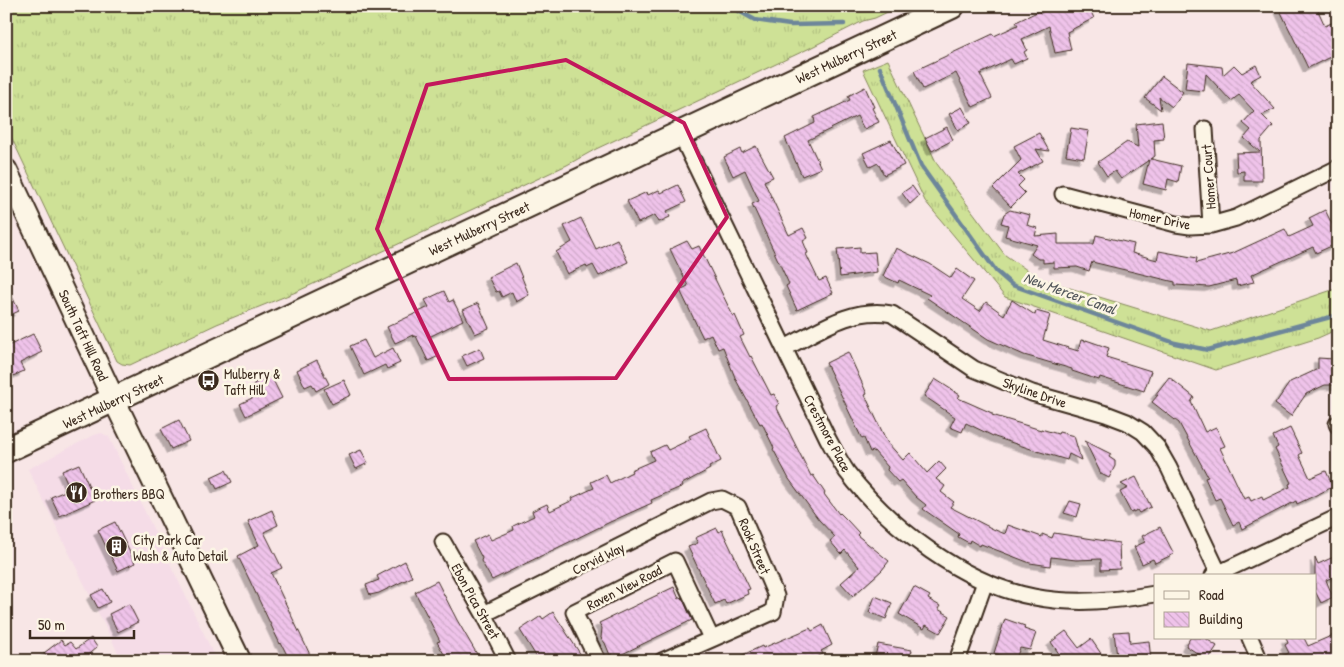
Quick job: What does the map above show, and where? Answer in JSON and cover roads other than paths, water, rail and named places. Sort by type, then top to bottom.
[{"type":"main road","name":"West Mulberry Street","points":[[6,450],[952,6]]},
{"type":"main road","name":"South Taft Hill Road","points":[[6,170],[240,661]]},
{"type":"street","name":"Homer Court","points":[[1205,129],[1211,225]]},
{"type":"street","name":"Crestmore Place","points":[[680,133],[832,445],[846,470],[869,499],[896,524],[933,552],[985,582],[1034,597],[1075,601],[1124,599],[1154,594]]},
{"type":"street","name":"Homer Drive","points":[[1063,194],[1176,224],[1190,226],[1211,225],[1236,218],[1338,168]]},
{"type":"street","name":"Skyline Drive","points":[[784,348],[837,322],[861,313],[878,312],[892,314],[974,369],[1032,393],[1106,414],[1127,422],[1143,432],[1157,447],[1169,468],[1218,574]]},
{"type":"street","name":"Rook Street","points":[[711,638],[773,612],[776,596],[738,507],[722,499],[712,501]]},
{"type":"street","name":"Corvid Way","points":[[484,614],[712,501]]},
{"type":"street","points":[[1220,574],[1338,517]]},
{"type":"street","name":"Ebon Pica Street","points":[[443,542],[508,661]]},
{"type":"street","name":"Raven View Road","points":[[598,661],[574,612],[674,561],[711,638]]},
{"type":"street","points":[[957,661],[985,582]]},
{"type":"street","points":[[662,661],[711,638]]},
{"type":"street","points":[[1251,640],[1260,661]]},
{"type":"waterway","name":"New Mercer Canal","points":[[730,6],[755,20],[790,25],[844,24]]},
{"type":"waterway","name":"New Mercer Canal","points":[[880,68],[921,166],[996,271],[1012,285],[1175,343],[1208,350],[1338,315]]},
{"type":"place","name":"Mulberry & Taft Hill","points":[[208,381]]},
{"type":"place","name":"Brothers BBQ","points":[[77,493]]},
{"type":"place","name":"City Park Car Wash & Auto Detail","points":[[117,547]]}]
